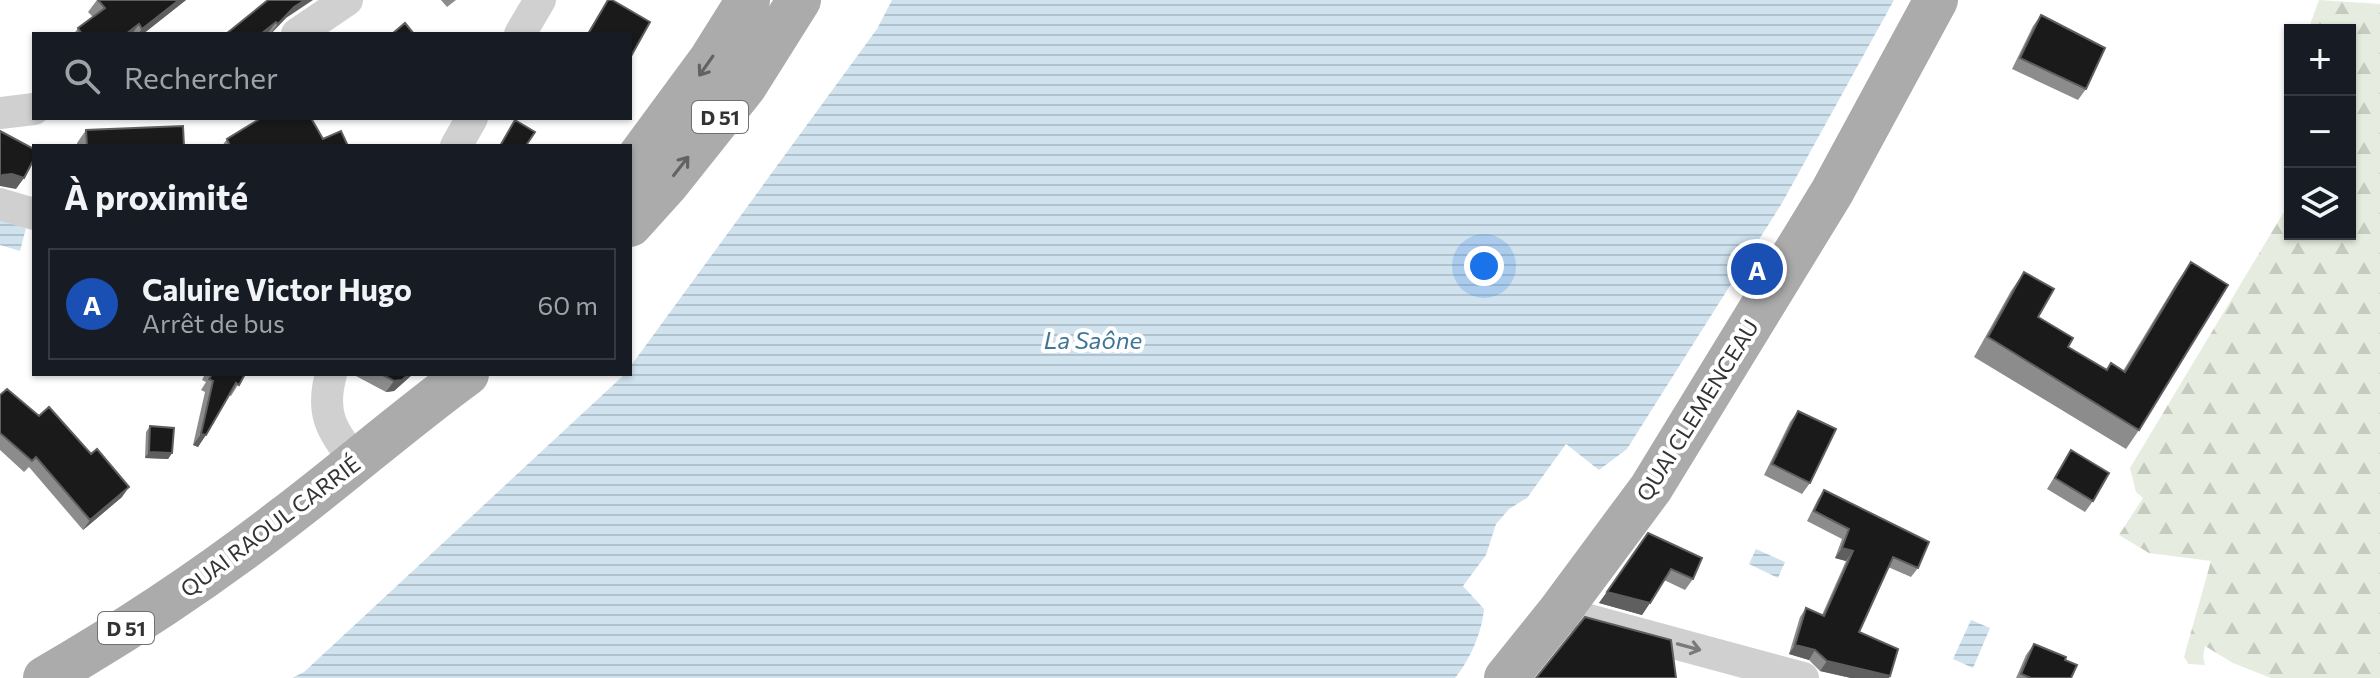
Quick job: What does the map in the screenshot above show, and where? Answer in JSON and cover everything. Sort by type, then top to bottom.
[{"type":"main road","name":"D 51","points":[[632,166],[711,59],[748,0]]},
{"type":"main road","name":"D 51","points":[[632,223],[745,86],[799,0]]},
{"type":"main road","name":"QUAI CLEMENCEAU","points":[[1506,678],[1651,488],[1832,192],[1936,0]]},
{"type":"main road","name":"QUAI RAOUL CARRIÉ","points":[[45,678],[206,577],[356,462],[407,417],[445,376]]},
{"type":"main road","name":"QUAI RAOUL CARRIÉ","points":[[407,417],[464,376]]},
{"type":"street","points":[[300,32],[347,0]]},
{"type":"street","points":[[521,32],[540,0]]},
{"type":"street","points":[[0,113],[32,109]]},
{"type":"street","points":[[457,144],[471,120]]},
{"type":"street","points":[[0,204],[32,213]]},
{"type":"street","points":[[330,376],[326,392],[328,422],[356,462]]},
{"type":"street","points":[[1559,612],[1803,678]]},
{"type":"green space","points":[[2319,0],[2380,4],[2380,678],[2271,678],[2233,663],[2205,646],[2205,665],[2189,664],[2184,657],[2211,561],[2149,553],[2119,535],[2143,498],[2136,492],[2130,468],[2284,212],[2284,240],[2356,240],[2356,24],[2310,24]]},
{"type":"water","name":"La Saône","points":[[892,0],[1894,0],[1782,203],[1627,449],[1599,470],[1566,444],[1527,498],[1509,509],[1496,524],[1486,555],[1463,586],[1484,609],[1474,645],[1455,678],[292,678],[304,672],[623,376],[632,376],[632,364],[877,29]]},
{"type":"water","points":[[0,220],[26,228],[20,251],[0,245]]},
{"type":"water","points":[[1756,549],[1785,562],[1778,578],[1749,564]]},
{"type":"water","points":[[1971,620],[1990,628],[1973,668],[1953,659]]},
{"type":"building","points":[[98,0],[179,0],[142,29],[139,24],[129,32],[81,32],[78,28],[105,8]]},
{"type":"building","points":[[268,0],[305,0],[278,24],[276,22],[264,32],[228,32]]},
{"type":"building","points":[[608,0],[650,22],[632,54],[632,32],[589,32]]},
{"type":"building","points":[[2041,15],[2105,48],[2086,89],[2020,58]]},
{"type":"building","points":[[405,23],[412,32],[394,32]]},
{"type":"building","points":[[258,120],[312,120],[323,139],[341,131],[347,144],[229,144],[227,139]]},
{"type":"building","points":[[515,120],[535,132],[527,144],[501,144]]},
{"type":"building","points":[[183,126],[184,144],[87,144],[86,130]]},
{"type":"building","points":[[0,131],[32,148],[32,163],[24,178],[12,174],[0,176]]},
{"type":"building","points":[[2191,262],[2228,285],[2139,430],[1988,337],[2024,272],[2054,289],[2038,317],[2073,338],[2068,347],[2107,370],[2111,363],[2125,372]]},
{"type":"building","points":[[211,376],[244,376],[239,385],[236,383],[206,435],[201,434],[213,381],[209,379]]},
{"type":"building","points":[[385,376],[407,376],[402,380],[394,381]]},
{"type":"building","points":[[7,389],[39,416],[49,407],[91,454],[97,449],[129,487],[90,520],[36,457],[32,461],[0,433],[0,395]]},
{"type":"building","points":[[1798,411],[1836,429],[1810,483],[1772,464]]},
{"type":"building","points":[[150,426],[174,428],[172,453],[149,452]]},
{"type":"building","points":[[2071,450],[2109,473],[2093,501],[2055,478]]},
{"type":"building","points":[[1824,490],[1929,542],[1918,568],[1893,557],[1859,632],[1898,649],[1890,676],[1827,661],[1815,650],[1795,645],[1806,608],[1824,616],[1853,551],[1842,548],[1849,529],[1814,511]]},
{"type":"building","points":[[1648,533],[1702,558],[1693,579],[1671,569],[1650,603],[1607,592]]},
{"type":"building","points":[[1585,617],[1671,640],[1676,678],[1536,678]]},
{"type":"building","points":[[2034,644],[2077,665],[2071,678],[2031,678],[2021,674]]},
{"type":"place","name":"Caluire Victor Hugo","points":[[1757,269]]}]
